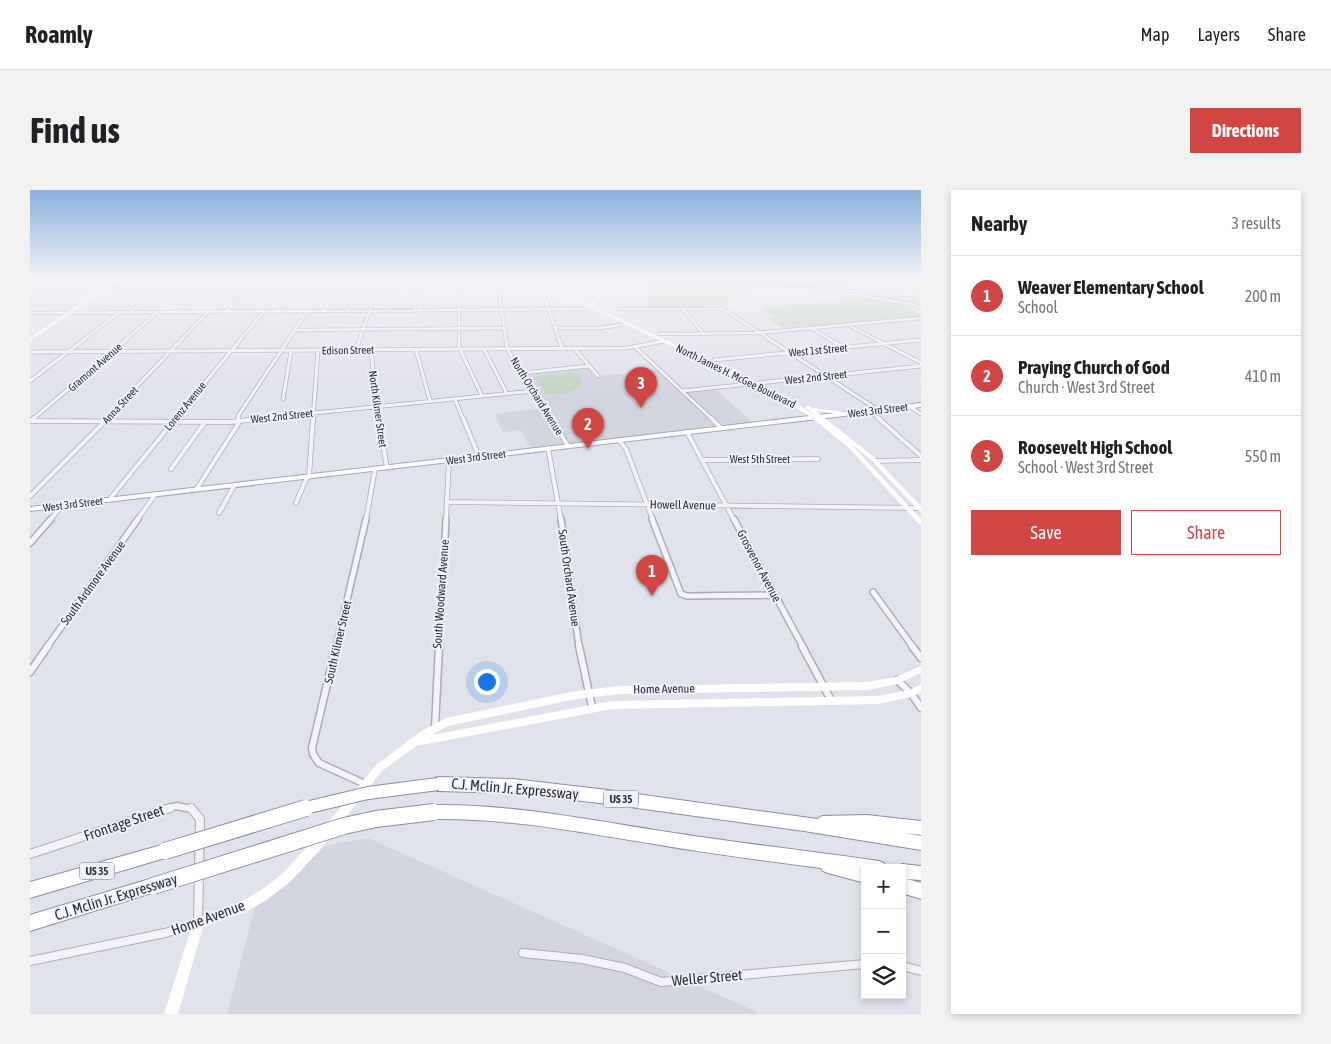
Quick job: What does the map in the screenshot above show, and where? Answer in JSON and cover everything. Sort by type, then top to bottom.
[{"type":"highway","name":"C.J. Mclin Jr. Expressway","points":[[30,890],[331,801],[386,789],[438,784],[513,786],[682,806],[921,843]]},
{"type":"highway","name":"C.J. Mclin Jr. Expressway","points":[[30,923],[344,826],[376,819],[434,812],[487,813],[540,818],[691,843],[861,866]]},
{"type":"highway","points":[[804,824],[867,822],[921,828]]},
{"type":"highway","points":[[801,858],[861,875]]},
{"type":"highway","points":[[906,871],[921,873]]},
{"type":"highway","points":[[906,886],[921,891]]},
{"type":"main road","points":[[30,340],[67,315]]},
{"type":"main road","name":"North James H. McGee Boulevard","points":[[609,315],[780,395],[814,417],[857,453],[921,523]]},
{"type":"main road","name":"North James H. McGee Boulevard","points":[[612,315],[660,334],[764,383],[808,407],[822,416],[875,461],[920,509]]},
{"type":"main road","name":"West 3rd Street","points":[[30,509],[921,404]]},
{"type":"main road","points":[[808,407],[844,414]]},
{"type":"main road","name":"Home Avenue","points":[[198,923],[242,908],[264,895],[286,878],[315,847],[365,784],[392,756],[434,727],[446,722],[589,693],[648,689],[868,686],[898,680],[921,669]]},
{"type":"main road","name":"Home Avenue","points":[[412,743],[592,707],[629,703],[878,700],[910,693],[921,688]]},
{"type":"main road","points":[[171,1014],[198,923]]},
{"type":"street","points":[[30,381],[116,315]]},
{"type":"street","name":"Gramont Avenue","points":[[30,425],[32,421],[153,315]]},
{"type":"street","name":"Anna Street","points":[[30,496],[105,421],[205,315]]},
{"type":"street","name":"Lorenz Avenue","points":[[108,500],[260,315]]},
{"type":"street","points":[[196,490],[238,421],[238,416],[305,315]]},
{"type":"street","points":[[356,350],[369,315]]},
{"type":"street","points":[[459,315],[458,347],[482,396]]},
{"type":"street","name":"North Orchard Avenue","points":[[503,315],[507,349],[568,446]]},
{"type":"street","points":[[551,315],[562,348]]},
{"type":"street","points":[[689,315],[703,333]]},
{"type":"street","points":[[733,315],[878,410]]},
{"type":"street","points":[[660,334],[759,332],[921,318]]},
{"type":"street","points":[[847,324],[921,365]]},
{"type":"street","points":[[555,328],[601,328],[620,325]]},
{"type":"street","points":[[296,330],[504,328]]},
{"type":"street","points":[[810,328],[843,347]]},
{"type":"street","name":"Edison Street","points":[[30,352],[635,347],[664,340]]},
{"type":"street","name":"West 1st Street","points":[[714,360],[921,340]]},
{"type":"street","points":[[635,347],[720,428]]},
{"type":"street","points":[[574,348],[598,376]]},
{"type":"street","points":[[484,349],[507,394]]},
{"type":"street","points":[[296,503],[308,477],[318,350]]},
{"type":"street","name":"North Kilmer Street","points":[[371,350],[376,407],[387,467]]},
{"type":"street","points":[[416,350],[430,401]]},
{"type":"street","points":[[283,399],[291,351]]},
{"type":"street","name":"West 2nd Street","points":[[682,391],[921,365]]},
{"type":"street","points":[[522,373],[590,366]]},
{"type":"street","name":"West 2nd Street","points":[[32,421],[238,421],[533,391]]},
{"type":"street","points":[[455,399],[478,457]]},
{"type":"street","points":[[909,406],[921,414]]},
{"type":"street","points":[[870,411],[921,456]]},
{"type":"street","points":[[171,469],[205,422]]},
{"type":"street","name":"Grosvenor Avenue","points":[[687,432],[830,700]]},
{"type":"street","points":[[619,440],[626,449],[681,594],[687,596],[774,595]]},
{"type":"street","name":"South Orchard Avenue","points":[[548,448],[577,634],[592,707]]},
{"type":"street","name":"West 5th Street","points":[[702,460],[818,459]]},
{"type":"street","name":"South Woodward Avenue","points":[[434,727],[449,460]]},
{"type":"street","points":[[875,461],[921,460]]},
{"type":"street","name":"South Kilmer Street","points":[[365,784],[319,763],[313,754],[312,748],[372,494],[375,469]]},
{"type":"street","points":[[219,512],[234,486]]},
{"type":"street","name":"South Ardmore Avenue","points":[[30,672],[155,495]]},
{"type":"street","name":"Howell Avenue","points":[[447,502],[920,509]]},
{"type":"street","points":[[30,543],[62,506]]},
{"type":"street","points":[[873,592],[921,658]]},
{"type":"street","points":[[898,680],[921,708]]},
{"type":"street","name":"Frontage Street","points":[[30,854],[165,809],[176,806],[191,808],[200,819],[202,827],[198,923]]},
{"type":"street","name":"Home Avenue","points":[[30,961],[166,933],[198,923]]},
{"type":"street","name":"Weller Street","points":[[524,953],[582,959],[610,965],[661,982],[861,964]]},
{"type":"street","points":[[906,967],[921,971]]},
{"type":"shaded area","points":[[590,366],[598,376],[660,370],[682,391],[714,388],[755,424],[532,450],[520,430],[503,432],[495,414],[544,408],[522,373]]},
{"type":"shaded area","points":[[368,838],[755,1011],[756,1014],[227,1014],[255,907],[326,846]]},
{"type":"green space","points":[[773,315],[921,315],[921,318],[786,330],[767,318],[776,317]]},
{"type":"green space","points":[[575,372],[581,378],[582,384],[575,390],[562,393],[547,394],[536,376]]},
{"type":"place","name":"Roosevelt High School","points":[[641,408]]},
{"type":"place","name":"Praying Church of God","points":[[588,449]]},
{"type":"place","name":"Weaver Elementary School","points":[[652,596]]}]
